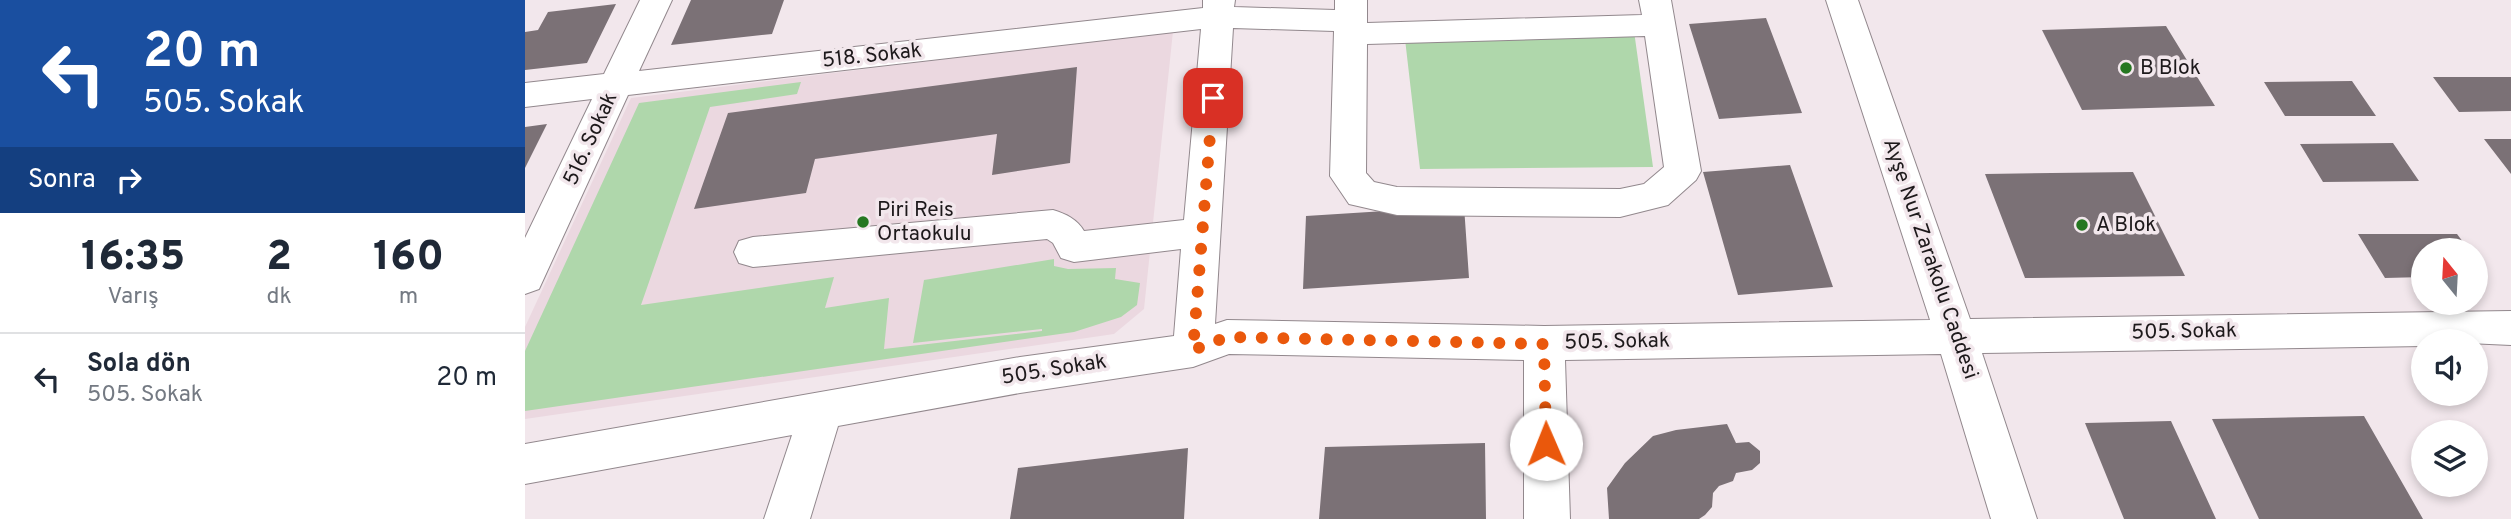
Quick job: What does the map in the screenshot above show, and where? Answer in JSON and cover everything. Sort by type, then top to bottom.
[{"type":"street","name":"516. Sokak","points":[[525,278],[656,0]]},
{"type":"street","name":"Ayşe Nur Zarakolu Caddesi","points":[[1842,0],[1956,335],[2014,519]]},
{"type":"street","name":"518. Sokak","points":[[525,95],[1219,9],[1351,17],[1657,11]]},
{"type":"street","points":[[1193,350],[1219,9]]},
{"type":"street","points":[[1351,17],[1347,176],[1362,194],[1397,201],[1621,203],[1655,195],[1683,170],[1657,11]]},
{"type":"street","points":[[753,253],[1053,224],[1066,233],[1074,247],[1203,232]]},
{"type":"street","name":"505. Sokak","points":[[525,464],[1020,375],[1193,350],[1227,337],[1544,344],[1956,335],[2511,328]]},
{"type":"street","points":[[1544,344],[1547,519]]},
{"type":"street","points":[[787,519],[822,410]]},
{"type":"shaded area","name":"Piri Reis Ortaokulu","points":[[1173,31],[1144,309],[1114,334],[525,419],[525,327],[631,98]]},
{"type":"green space","points":[[1634,31],[1653,167],[1420,169],[1405,39]]},
{"type":"green space","points":[[801,82],[797,94],[710,107],[641,305],[834,277],[825,308],[889,298],[884,349],[1042,331],[913,343],[924,280],[1054,259],[1054,266],[1068,269],[1116,268],[1115,279],[1140,283],[1137,305],[1121,317],[1074,332],[525,411],[525,351],[639,103]]},
{"type":"building","points":[[691,0],[784,0],[772,34],[671,45]]},
{"type":"building","points":[[616,4],[587,63],[525,70],[525,32],[538,30],[548,12]]},
{"type":"building","points":[[1766,18],[1802,113],[1719,119],[1689,24]]},
{"type":"building","name":"B Blok","points":[[2166,26],[2215,106],[2082,110],[2042,30]]},
{"type":"building","points":[[1077,67],[1070,163],[992,175],[997,134],[815,159],[806,193],[694,209],[728,113]]},
{"type":"building","points":[[2433,77],[2511,77],[2511,111],[2459,112]]},
{"type":"building","points":[[2352,81],[2376,116],[2285,116],[2264,82]]},
{"type":"building","points":[[547,124],[525,168],[525,127]]},
{"type":"building","points":[[2484,139],[2511,139],[2511,174]]},
{"type":"building","points":[[2393,143],[2419,181],[2323,182],[2300,144]]},
{"type":"building","points":[[1790,165],[1833,287],[1738,295],[1703,172]]},
{"type":"building","name":"A Blok","points":[[2133,172],[2185,276],[2025,278],[1985,174]]},
{"type":"building","points":[[1464,206],[1469,278],[1303,289],[1306,216]]},
{"type":"building","points":[[2358,234],[2457,234],[2460,238],[2411,238],[2411,277],[2385,278]]},
{"type":"building","points":[[2364,416],[2423,519],[2259,519],[2212,419]]},
{"type":"building","points":[[2171,421],[2216,519],[2124,519],[2085,423]]},
{"type":"building","points":[[1727,424],[1736,443],[1749,442],[1760,451],[1760,463],[1752,470],[1736,473],[1733,481],[1719,486],[1713,493],[1712,507],[1705,515],[1699,519],[1609,519],[1607,488],[1625,463],[1653,436],[1676,430]]},
{"type":"building","points":[[1485,443],[1486,519],[1319,519],[1325,447]]},
{"type":"building","points":[[1188,448],[1184,519],[1010,519],[1018,468]]},
{"type":"place","name":"B Blok","points":[[2126,68]]},
{"type":"place","name":"Piri Reis Ortaokulu","points":[[863,222]]},
{"type":"place","name":"A Blok","points":[[2082,225]]},
{"type":"route","points":[[1213,98],[1193,350],[1227,337],[1544,344],[1546,444]]}]
